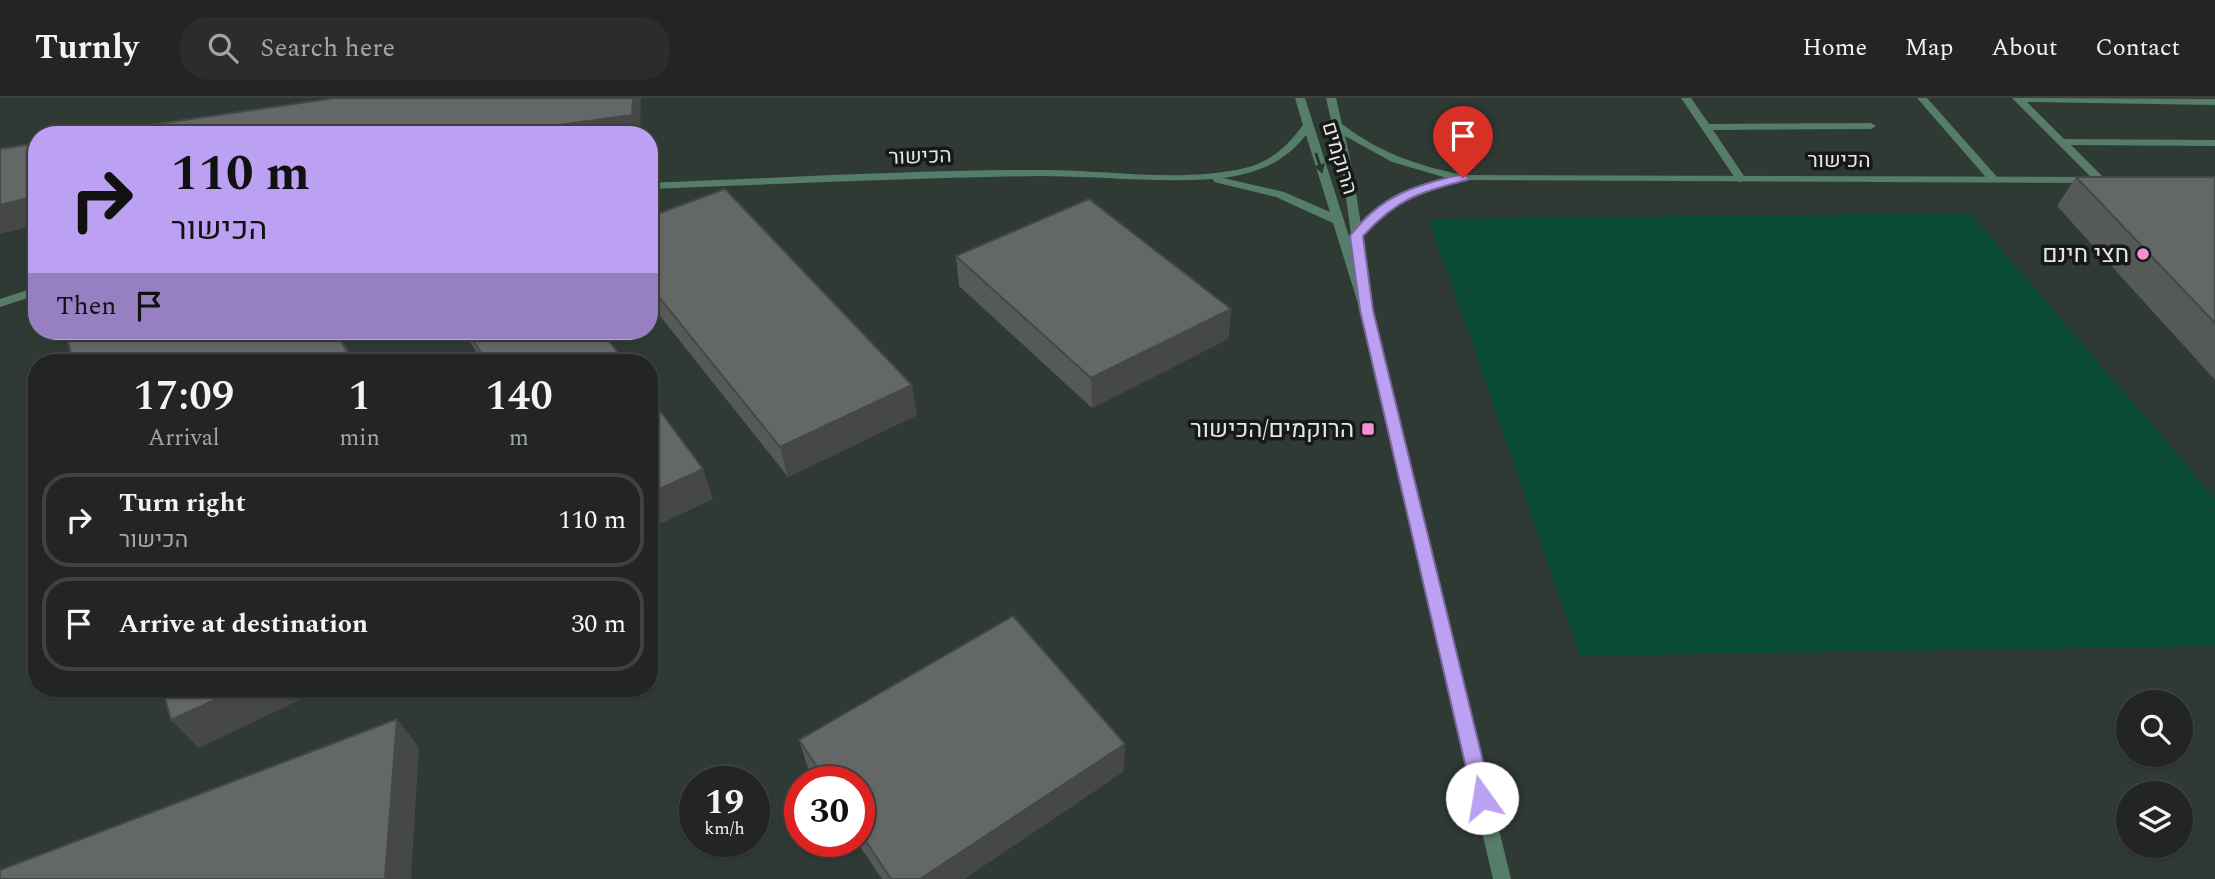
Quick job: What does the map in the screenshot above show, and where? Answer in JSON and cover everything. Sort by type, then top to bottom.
[{"type":"street","name":"הרוקמים","points":[[1300,98],[1366,310],[1502,879]]},
{"type":"street","name":"הרוקמים","points":[[1331,98],[1347,168],[1366,310]]},
{"type":"street","points":[[1686,98],[1741,179]]},
{"type":"street","points":[[1922,98],[1994,180]]},
{"type":"street","points":[[2018,99],[2215,102]]},
{"type":"street","points":[[2018,99],[2100,180]]},
{"type":"street","name":"הכישור","points":[[1336,124],[1357,142],[1399,163],[1463,178],[2113,180]]},
{"type":"street","name":"הכישור","points":[[658,186],[944,174],[1192,176],[1238,172],[1265,165],[1284,155],[1308,126]]},
{"type":"street","points":[[1706,127],[1871,126]]},
{"type":"street","points":[[2061,142],[2215,143]]},
{"type":"street","name":"הכישור","points":[[1192,176],[1276,192],[1301,200],[1338,221]]},
{"type":"street","name":"הכישור","points":[[1356,236],[1394,201],[1420,188],[1463,178]]},
{"type":"street","points":[[0,303],[28,294]]},
{"type":"shaded area","points":[[0,98],[2215,98],[2215,879],[0,879]]},
{"type":"green space","points":[[1970,213],[2215,498],[2215,646],[1580,656],[1429,219]]},
{"type":"building","points":[[335,98],[633,98],[632,115],[552,126],[143,126]]},
{"type":"building","points":[[28,144],[28,198],[0,205],[0,149]]},
{"type":"building","points":[[2076,177],[2215,177],[2215,323]]},
{"type":"building","points":[[725,189],[912,385],[780,447],[658,296],[658,214]]},
{"type":"building","points":[[1089,199],[1231,309],[1091,378],[956,256]]},
{"type":"building","points":[[67,340],[341,340],[348,354],[71,354]]},
{"type":"building","points":[[473,340],[608,340],[619,354],[482,354]]},
{"type":"building","points":[[658,408],[703,469],[658,490]]},
{"type":"building","points":[[1013,616],[1125,744],[920,879],[891,879],[875,855],[875,766],[816,766],[799,740]]},
{"type":"building","points":[[165,697],[221,697],[171,720]]},
{"type":"building","points":[[397,719],[385,879],[0,879],[0,870]]},
{"type":"place","name":"חצי חינם","points":[[2143,254]]},
{"type":"place","name":"הרוקמים/הכישור","points":[[1368,429]]},
{"type":"route","points":[[1463,178],[1420,188],[1394,201],[1356,236],[1366,310],[1482,798]]}]
